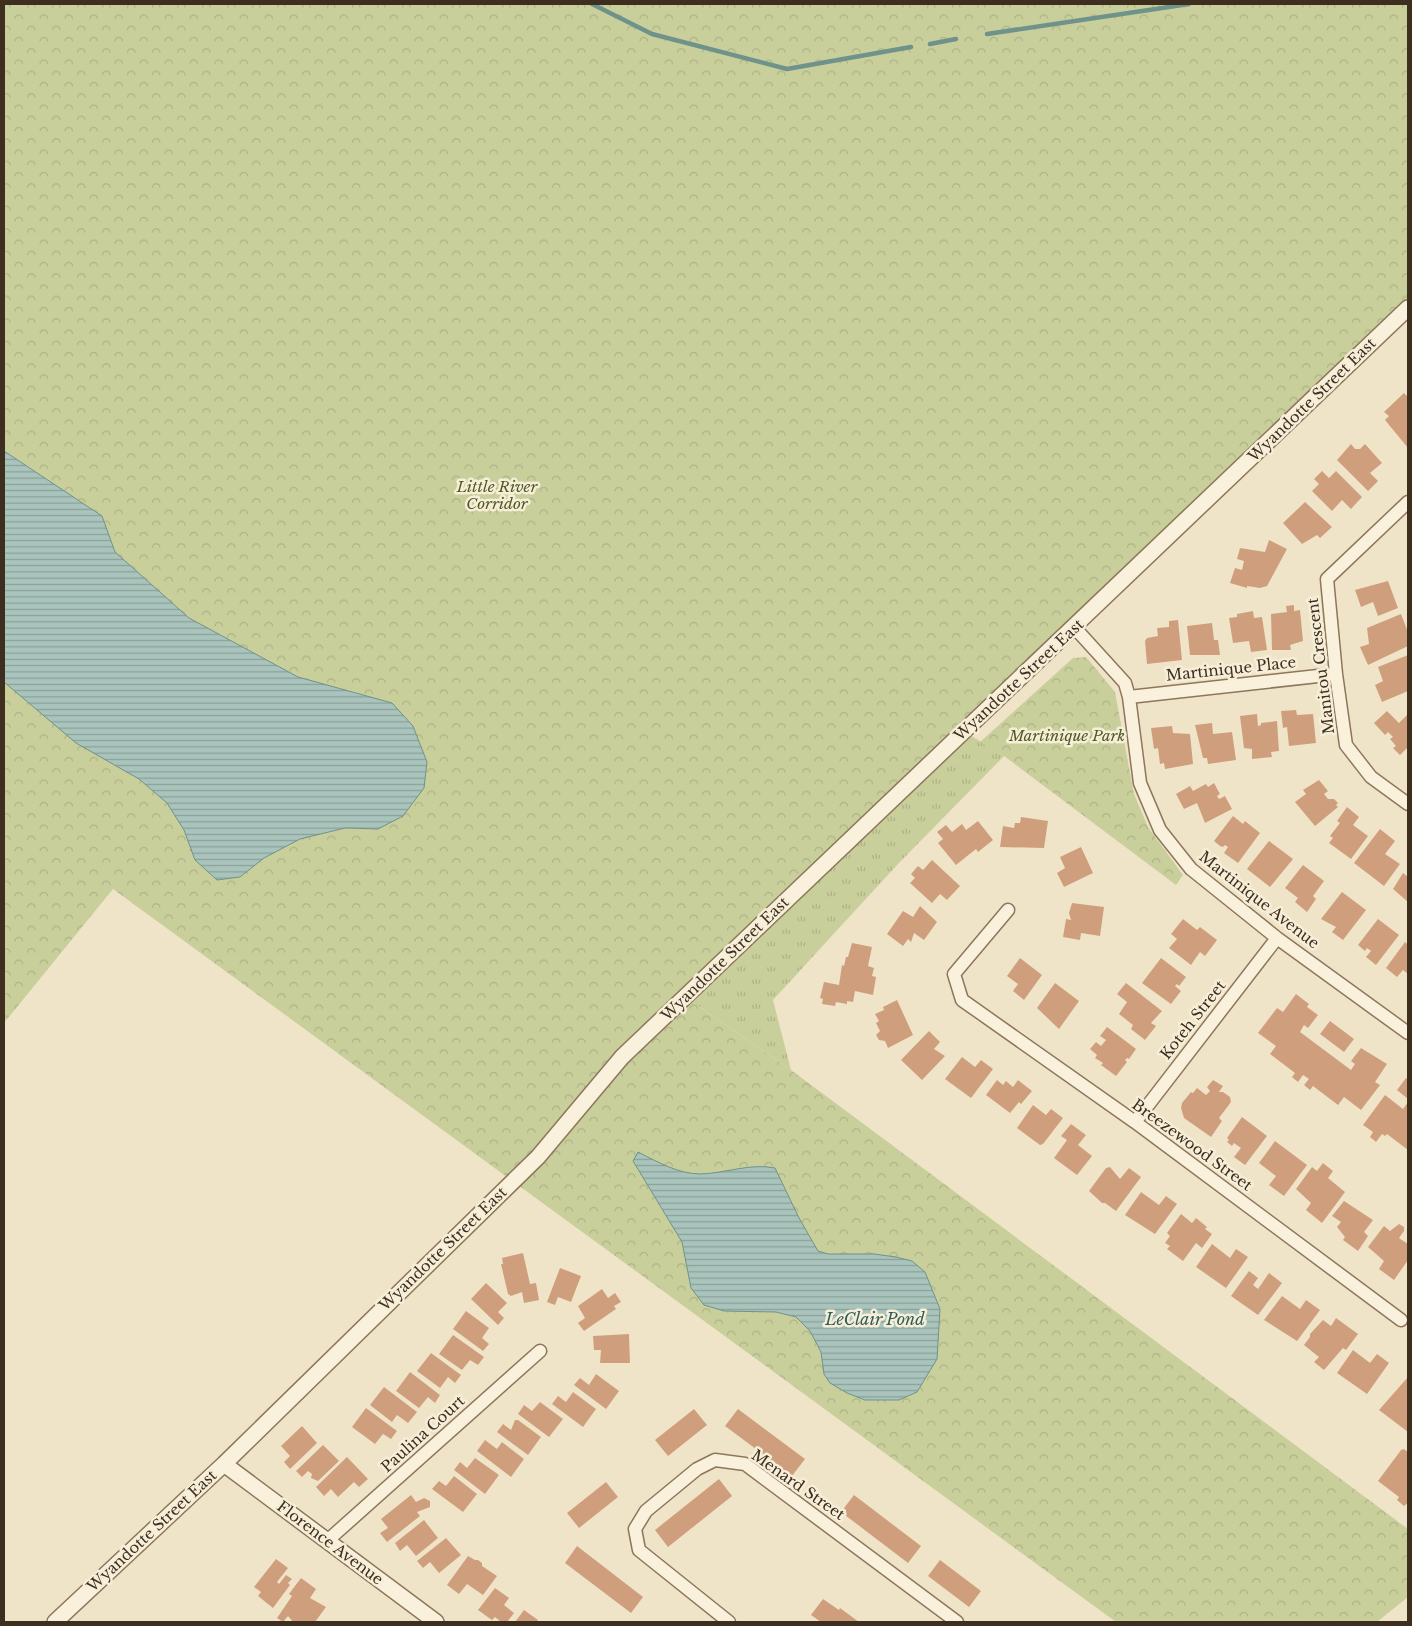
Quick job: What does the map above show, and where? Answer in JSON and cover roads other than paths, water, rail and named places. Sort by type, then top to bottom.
[{"type":"street","name":"Wyandotte Street East","points":[[55,1622],[224,1464],[538,1157],[622,1057],[1075,628],[1408,308]]},
{"type":"street","name":"Manitou Crescent","points":[[1408,502],[1327,579],[1336,674],[1346,745],[1371,777],[1408,804]]},
{"type":"street","name":"Martinique Avenue","points":[[1075,628],[1125,683],[1130,697],[1140,783],[1160,830],[1191,869],[1277,938],[1408,1033]]},
{"type":"street","name":"Martinique Place","points":[[1130,697],[1336,674]]},
{"type":"street","name":"Breezewood Street","points":[[1008,910],[954,974],[962,1000],[1135,1122],[1401,1320]]},
{"type":"street","name":"Koteh Street","points":[[1135,1122],[1277,938]]},
{"type":"street","name":"Paulina Court","points":[[327,1541],[540,1351]]},
{"type":"street","name":"Menard Street","points":[[729,1622],[639,1550],[635,1529],[646,1511],[697,1469],[715,1460],[745,1464],[957,1622]]},
{"type":"street","name":"Florence Avenue","points":[[224,1464],[436,1622]]},
{"type":"water","points":[[4,451],[102,516],[115,552],[189,618],[298,677],[392,703],[413,726],[427,762],[424,788],[403,816],[378,829],[345,828],[300,839],[264,858],[240,877],[217,880],[195,860],[184,830],[167,803],[139,779],[76,743],[4,682]]},
{"type":"water","name":"LeClair Pond","points":[[638,1152],[668,1167],[684,1172],[701,1174],[748,1167],[775,1168],[799,1218],[818,1251],[828,1254],[874,1254],[896,1257],[912,1261],[925,1272],[940,1309],[937,1359],[917,1392],[899,1400],[865,1400],[847,1393],[830,1383],[824,1374],[821,1352],[810,1331],[796,1317],[776,1312],[724,1311],[704,1305],[691,1288],[682,1242],[633,1161]]},
{"type":"waterway","points":[[592,4],[652,34],[787,69],[911,47]]},
{"type":"waterway","points":[[987,34],[1189,4]]},
{"type":"waterway","points":[[930,44],[956,39]]},
{"type":"park label","name":"Little River Corridor","points":[[497,496]]},
{"type":"park label","name":"Martinique Park","points":[[1067,736]]}]
